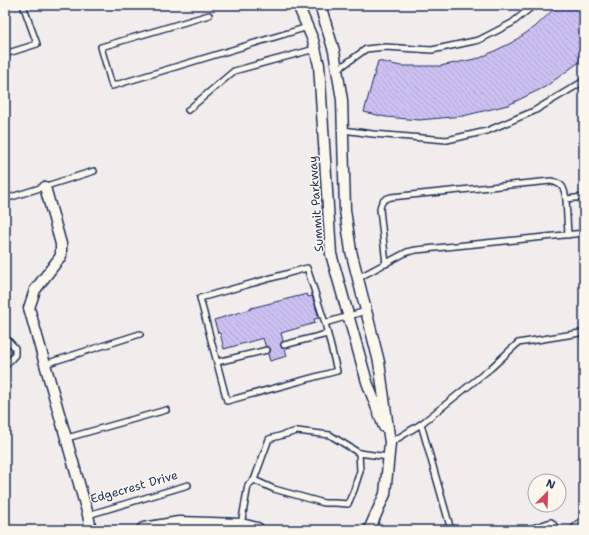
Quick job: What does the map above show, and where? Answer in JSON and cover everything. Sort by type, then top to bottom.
[{"type":"main road","points":[[144,530],[179,524],[241,526],[257,530]]},
{"type":"street","name":"Summit Parkway","points":[[298,5],[308,27],[320,65],[331,254],[367,382],[390,443]]},
{"type":"street","name":"Summit Parkway","points":[[320,5],[334,51],[342,100],[345,210],[351,252],[379,362],[390,443],[385,494],[369,530]]},
{"type":"street","name":"Edgecrest Drive","points":[[45,187],[61,244],[61,256],[35,290],[29,308],[67,438],[91,530]]},
{"type":"lane","points":[[5,54],[37,44],[23,5]]},
{"type":"lane","points":[[337,70],[366,49],[385,47],[432,50],[478,40],[512,23],[534,5]]},
{"type":"lane","points":[[209,16],[101,47],[112,86],[308,27]]},
{"type":"lane","points":[[188,110],[234,71],[315,49]]},
{"type":"lane","points":[[343,130],[447,140],[487,132],[534,111],[584,81]]},
{"type":"lane","points":[[5,199],[94,171]]},
{"type":"lane","points":[[386,264],[380,209],[381,203],[384,199],[391,197],[551,181],[556,182],[561,185],[564,190],[568,235]]},
{"type":"lane","points":[[566,199],[584,197]]},
{"type":"lane","points":[[358,278],[407,252],[416,250],[584,233]]},
{"type":"lane","points":[[308,268],[327,334],[337,371],[227,401],[200,298],[308,268]]},
{"type":"lane","points":[[325,323],[366,311]]},
{"type":"lane","points":[[390,443],[421,424],[491,368],[518,343],[580,333],[584,335]]},
{"type":"lane","points":[[46,364],[140,334]]},
{"type":"lane","points":[[284,345],[327,334]]},
{"type":"lane","points":[[5,337],[15,348],[15,355],[5,366]]},
{"type":"lane","points":[[216,362],[267,350]]},
{"type":"lane","points":[[67,438],[166,410]]},
{"type":"lane","points":[[421,424],[451,530]]},
{"type":"lane","points":[[241,526],[248,486],[254,480],[269,439],[297,431],[330,435],[359,453],[388,457]]},
{"type":"lane","points":[[254,480],[274,489],[324,503],[348,504],[360,471],[359,453]]},
{"type":"lane","name":"Edgecrest Drive","points":[[88,515],[188,485]]},
{"type":"lane","points":[[572,530],[584,517]]},
{"type":"lane","points":[[527,530],[551,522],[558,530]]},
{"type":"building","points":[[558,5],[584,5],[584,56],[578,63],[545,87],[508,105],[463,116],[419,120],[386,117],[364,112],[378,61],[401,66],[440,66],[480,58],[511,43],[535,27]]},
{"type":"building","points":[[307,294],[308,297],[312,296],[319,318],[314,319],[315,323],[281,333],[287,356],[270,361],[263,338],[224,349],[220,333],[218,333],[214,320],[251,308]]}]
